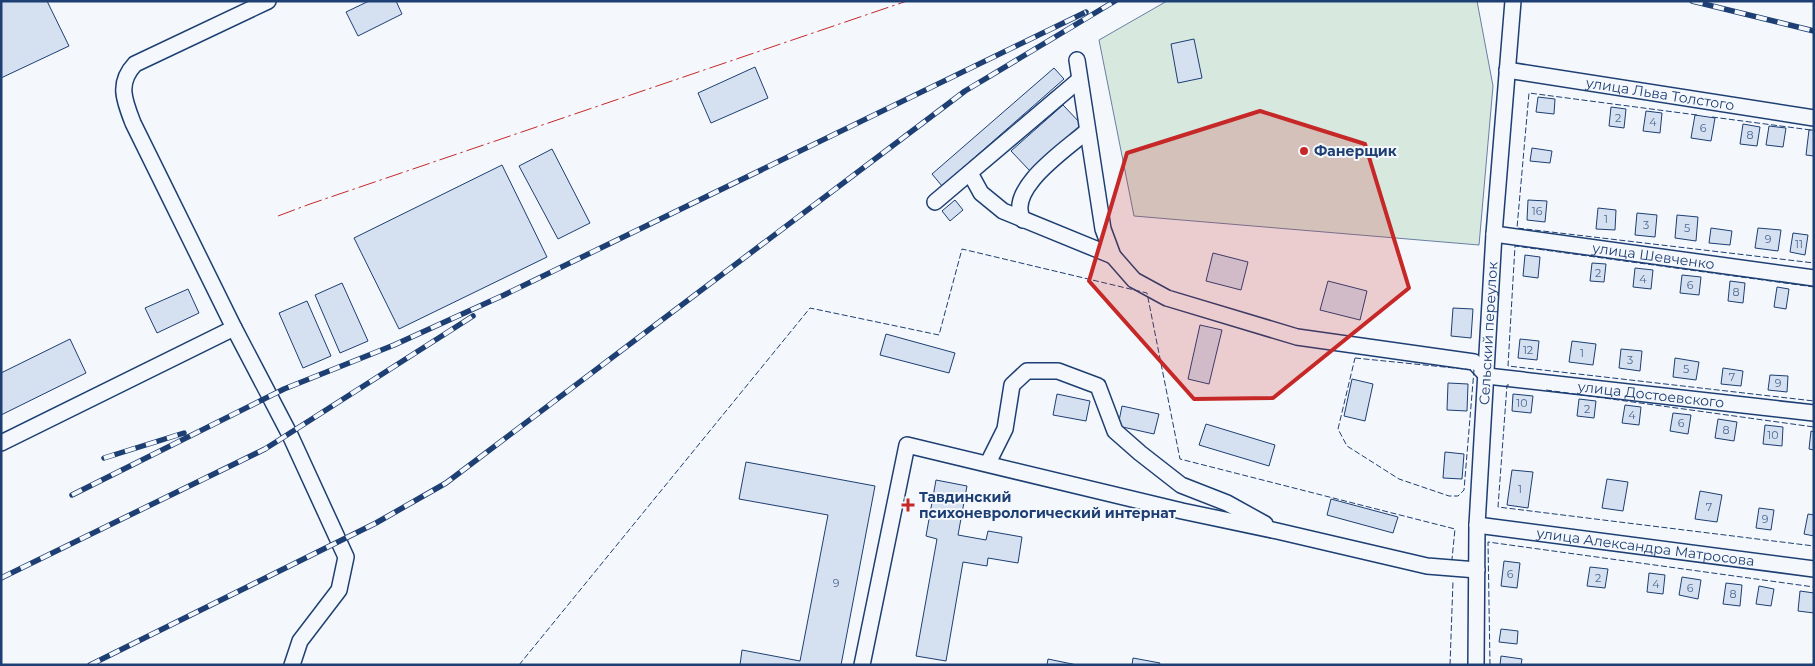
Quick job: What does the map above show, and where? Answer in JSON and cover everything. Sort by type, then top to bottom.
[{"type":"street","points":[[268,1],[136,64],[126,74],[123,86],[125,103],[133,123],[234,328],[290,435],[346,557],[339,590],[300,642],[292,665]]},
{"type":"street","name":"Сельский переулок","points":[[1476,665],[1477,525],[1494,234],[1513,1]]},
{"type":"street","points":[[1077,60],[1103,229],[1113,256],[1134,280],[1167,298],[1297,337],[1474,362],[1487,376]]},
{"type":"street","name":"улица Льва Толстого","points":[[1507,70],[1814,118]]},
{"type":"street","points":[[935,202],[1079,80]]},
{"type":"street","points":[[1023,220],[1020,214],[1022,193],[1032,180],[1087,131]]},
{"type":"street","points":[[970,173],[981,193],[990,203],[1023,220],[1113,256]]},
{"type":"street","name":"улица Шевченко","points":[[1494,234],[1814,278]]},
{"type":"street","points":[[1,442],[234,328]]},
{"type":"street","points":[[988,463],[1005,429],[1012,385],[1027,371],[1058,371],[1098,386],[1114,431],[1181,485],[1227,503],[1277,531]]},
{"type":"street","name":"улица Достоевского","points":[[1487,376],[1814,413]]},
{"type":"street","points":[[862,665],[907,445],[988,463],[1182,512],[1277,531],[1427,566],[1477,570]]},
{"type":"street","name":"улица Александра Матросова","points":[[1477,525],[1814,569]]},
{"type":"highlighted area","points":[[1260,111],[1365,144],[1409,288],[1273,398],[1194,399],[1089,281],[1127,153]]},
{"type":"shaded area","name":"Фанерщик","points":[[1167,1],[1477,1],[1493,86],[1479,245],[1134,216],[1099,40]]},
{"type":"building","points":[[1,1],[47,1],[69,46],[1,78]]},
{"type":"building","points":[[369,1],[396,1],[402,14],[358,36],[346,12]]},
{"type":"building","points":[[1194,39],[1202,78],[1178,83],[1171,44]]},
{"type":"building","points":[[755,67],[768,98],[711,123],[698,93]]},
{"type":"building","points":[[1054,68],[1064,79],[942,186],[932,174]]},
{"type":"building","points":[[1538,97],[1555,99],[1554,114],[1536,112]]},
{"type":"building","points":[[1063,105],[1082,125],[1030,171],[1011,151]]},
{"type":"building","points":[[1611,107],[1626,109],[1624,128],[1609,126]]},
{"type":"building","points":[[1646,111],[1662,113],[1660,133],[1643,131]]},
{"type":"building","points":[[1695,115],[1715,118],[1711,141],[1691,138]]},
{"type":"building","points":[[1743,124],[1760,127],[1757,146],[1740,144]]},
{"type":"building","points":[[1769,126],[1786,128],[1783,147],[1766,145]]},
{"type":"building","points":[[1809,130],[1814,130],[1814,156],[1806,155]]},
{"type":"building","points":[[1532,148],[1552,151],[1550,163],[1530,161]]},
{"type":"building","points":[[552,149],[590,223],[558,239],[519,166]]},
{"type":"building","points":[[502,165],[547,257],[399,329],[354,238]]},
{"type":"building","points":[[955,200],[963,210],[950,221],[942,211]]},
{"type":"building","points":[[1528,200],[1547,201],[1545,222],[1527,220]]},
{"type":"building","points":[[1598,208],[1616,210],[1615,230],[1596,229]]},
{"type":"building","points":[[1637,213],[1657,215],[1655,237],[1635,235]]},
{"type":"building","points":[[1677,215],[1698,217],[1696,241],[1675,238]]},
{"type":"building","points":[[1711,228],[1732,231],[1730,245],[1709,243]]},
{"type":"building","points":[[1758,228],[1781,230],[1778,251],[1755,248]]},
{"type":"building","points":[[1793,233],[1808,235],[1805,255],[1790,252]]},
{"type":"building","points":[[1213,253],[1248,262],[1241,290],[1206,281]]},
{"type":"building","points":[[1525,255],[1540,257],[1538,278],[1523,276]]},
{"type":"building","points":[[1592,263],[1606,264],[1604,282],[1590,281]]},
{"type":"building","points":[[1635,268],[1653,270],[1651,289],[1633,287]]},
{"type":"building","points":[[1682,275],[1701,277],[1699,295],[1680,293]]},
{"type":"building","points":[[1328,281],[1367,291],[1360,320],[1320,310]]},
{"type":"building","points":[[1730,281],[1745,283],[1743,303],[1728,301]]},
{"type":"building","points":[[342,283],[368,341],[340,353],[315,295]]},
{"type":"building","points":[[1777,287],[1789,289],[1786,309],[1774,307]]},
{"type":"building","points":[[188,289],[199,313],[157,333],[145,308]]},
{"type":"building","points":[[307,301],[331,356],[303,368],[279,313]]},
{"type":"building","points":[[1453,308],[1473,309],[1471,338],[1451,336]]},
{"type":"building","points":[[1200,325],[1222,330],[1209,384],[1188,379]]},
{"type":"building","points":[[886,334],[955,353],[949,373],[880,355]]},
{"type":"building","points":[[70,339],[86,373],[1,415],[1,373]]},
{"type":"building","points":[[1520,339],[1539,341],[1537,360],[1518,358]]},
{"type":"building","points":[[1572,341],[1596,344],[1593,365],[1569,362]]},
{"type":"building","points":[[1621,349],[1642,351],[1640,371],[1619,368]]},
{"type":"building","points":[[1675,358],[1699,362],[1696,380],[1673,377]]},
{"type":"building","points":[[1723,368],[1743,371],[1741,386],[1721,384]]},
{"type":"building","points":[[1770,375],[1788,376],[1787,392],[1768,390]]},
{"type":"building","points":[[1352,379],[1373,384],[1365,421],[1344,416]]},
{"type":"building","points":[[1448,383],[1468,384],[1467,411],[1447,410]]},
{"type":"building","points":[[1057,394],[1090,401],[1086,421],[1053,415]]},
{"type":"building","points":[[1513,394],[1533,396],[1531,413],[1512,411]]},
{"type":"building","points":[[1579,399],[1596,401],[1594,418],[1577,416]]},
{"type":"building","points":[[1625,405],[1641,407],[1639,425],[1622,423]]},
{"type":"building","points":[[1122,406],[1159,414],[1154,434],[1118,426]]},
{"type":"building","points":[[1673,413],[1691,415],[1688,434],[1670,431]]},
{"type":"building","points":[[1718,419],[1737,422],[1734,441],[1715,438]]},
{"type":"building","points":[[1206,424],[1275,445],[1269,466],[1199,445]]},
{"type":"building","points":[[1765,425],[1783,427],[1782,446],[1763,444]]},
{"type":"building","points":[[1811,431],[1814,432],[1814,450],[1809,449]]},
{"type":"building","points":[[1445,452],[1464,454],[1462,479],[1443,478]]},
{"type":"building","points":[[746,462],[875,486],[841,665],[740,665],[742,650],[800,661],[828,515],[739,499]]},
{"type":"building","points":[[1512,470],[1533,472],[1528,508],[1507,505]]},
{"type":"building","points":[[1607,479],[1628,482],[1623,511],[1602,508]]},
{"type":"building","points":[[936,480],[967,486],[958,535],[986,540],[988,531],[1022,537],[1018,563],[988,558],[987,566],[963,562],[946,661],[916,656],[937,539],[926,536]]},
{"type":"building","points":[[1700,491],[1722,495],[1717,522],[1695,519]]},
{"type":"building","points":[[1331,499],[1398,517],[1393,533],[1327,515]]},
{"type":"building","points":[[1759,508],[1774,510],[1771,530],[1756,528]]},
{"type":"building","points":[[1808,514],[1814,515],[1814,536],[1804,534]]},
{"type":"building","points":[[1504,561],[1520,563],[1517,588],[1501,586]]},
{"type":"building","points":[[1590,567],[1608,569],[1605,588],[1587,586]]},
{"type":"building","points":[[1649,573],[1665,575],[1663,594],[1647,592]]},
{"type":"building","points":[[1682,577],[1701,580],[1698,599],[1679,595]]},
{"type":"building","points":[[1726,583],[1742,585],[1740,606],[1723,604]]},
{"type":"building","points":[[1759,586],[1774,589],[1771,606],[1756,604]]},
{"type":"building","points":[[1800,591],[1814,593],[1814,613],[1798,611]]},
{"type":"building","points":[[1501,629],[1518,631],[1517,644],[1499,642]]},
{"type":"building","points":[[1501,656],[1522,659],[1521,665],[1500,665]]},
{"type":"building","points":[[1133,658],[1160,663],[1159,665],[1132,665]]},
{"type":"building","points":[[1048,659],[1077,665],[1047,665]]},
{"type":"railway","points":[[90,665],[376,523],[446,483],[965,91],[1115,1]]},
{"type":"railway","points":[[1692,1],[1814,31]]},
{"type":"railway","points":[[72,495],[284,389],[394,345],[504,295],[1086,12]]},
{"type":"railway","points":[[1,578],[265,449],[473,316]]},
{"type":"railway","points":[[104,458],[184,433]]},
{"type":"fence","points":[[1697,115],[1529,93],[1517,228],[1814,263]]},
{"type":"fence","points":[[1712,117],[1811,130]]},
{"type":"fence","points":[[1814,287],[1515,246],[1508,366],[1814,401]]},
{"type":"fence","points":[[519,665],[810,308],[939,335],[962,249],[1147,293],[1180,459],[1455,529],[1452,559]]},
{"type":"fence","points":[[1355,358],[1474,370],[1464,490],[1458,496],[1449,496],[1399,479],[1347,446],[1338,429],[1355,358]]},
{"type":"fence","points":[[1509,385],[1507,385],[1498,507],[1814,546]]},
{"type":"fence","points":[[1546,390],[1814,427]]},
{"type":"fence","points":[[1490,665],[1488,542],[1814,587]]},
{"type":"fence","points":[[1450,665],[1453,581]]},
{"type":"fence","points":[[1319,665],[1325,665]]},
{"type":"power","points":[[278,216],[907,1]]},
{"type":"place","name":"Фанерщик","points":[[1304,151]]},
{"type":"place","name":"Тавдинский психоневрологический интернат","points":[[908,505]]}]
